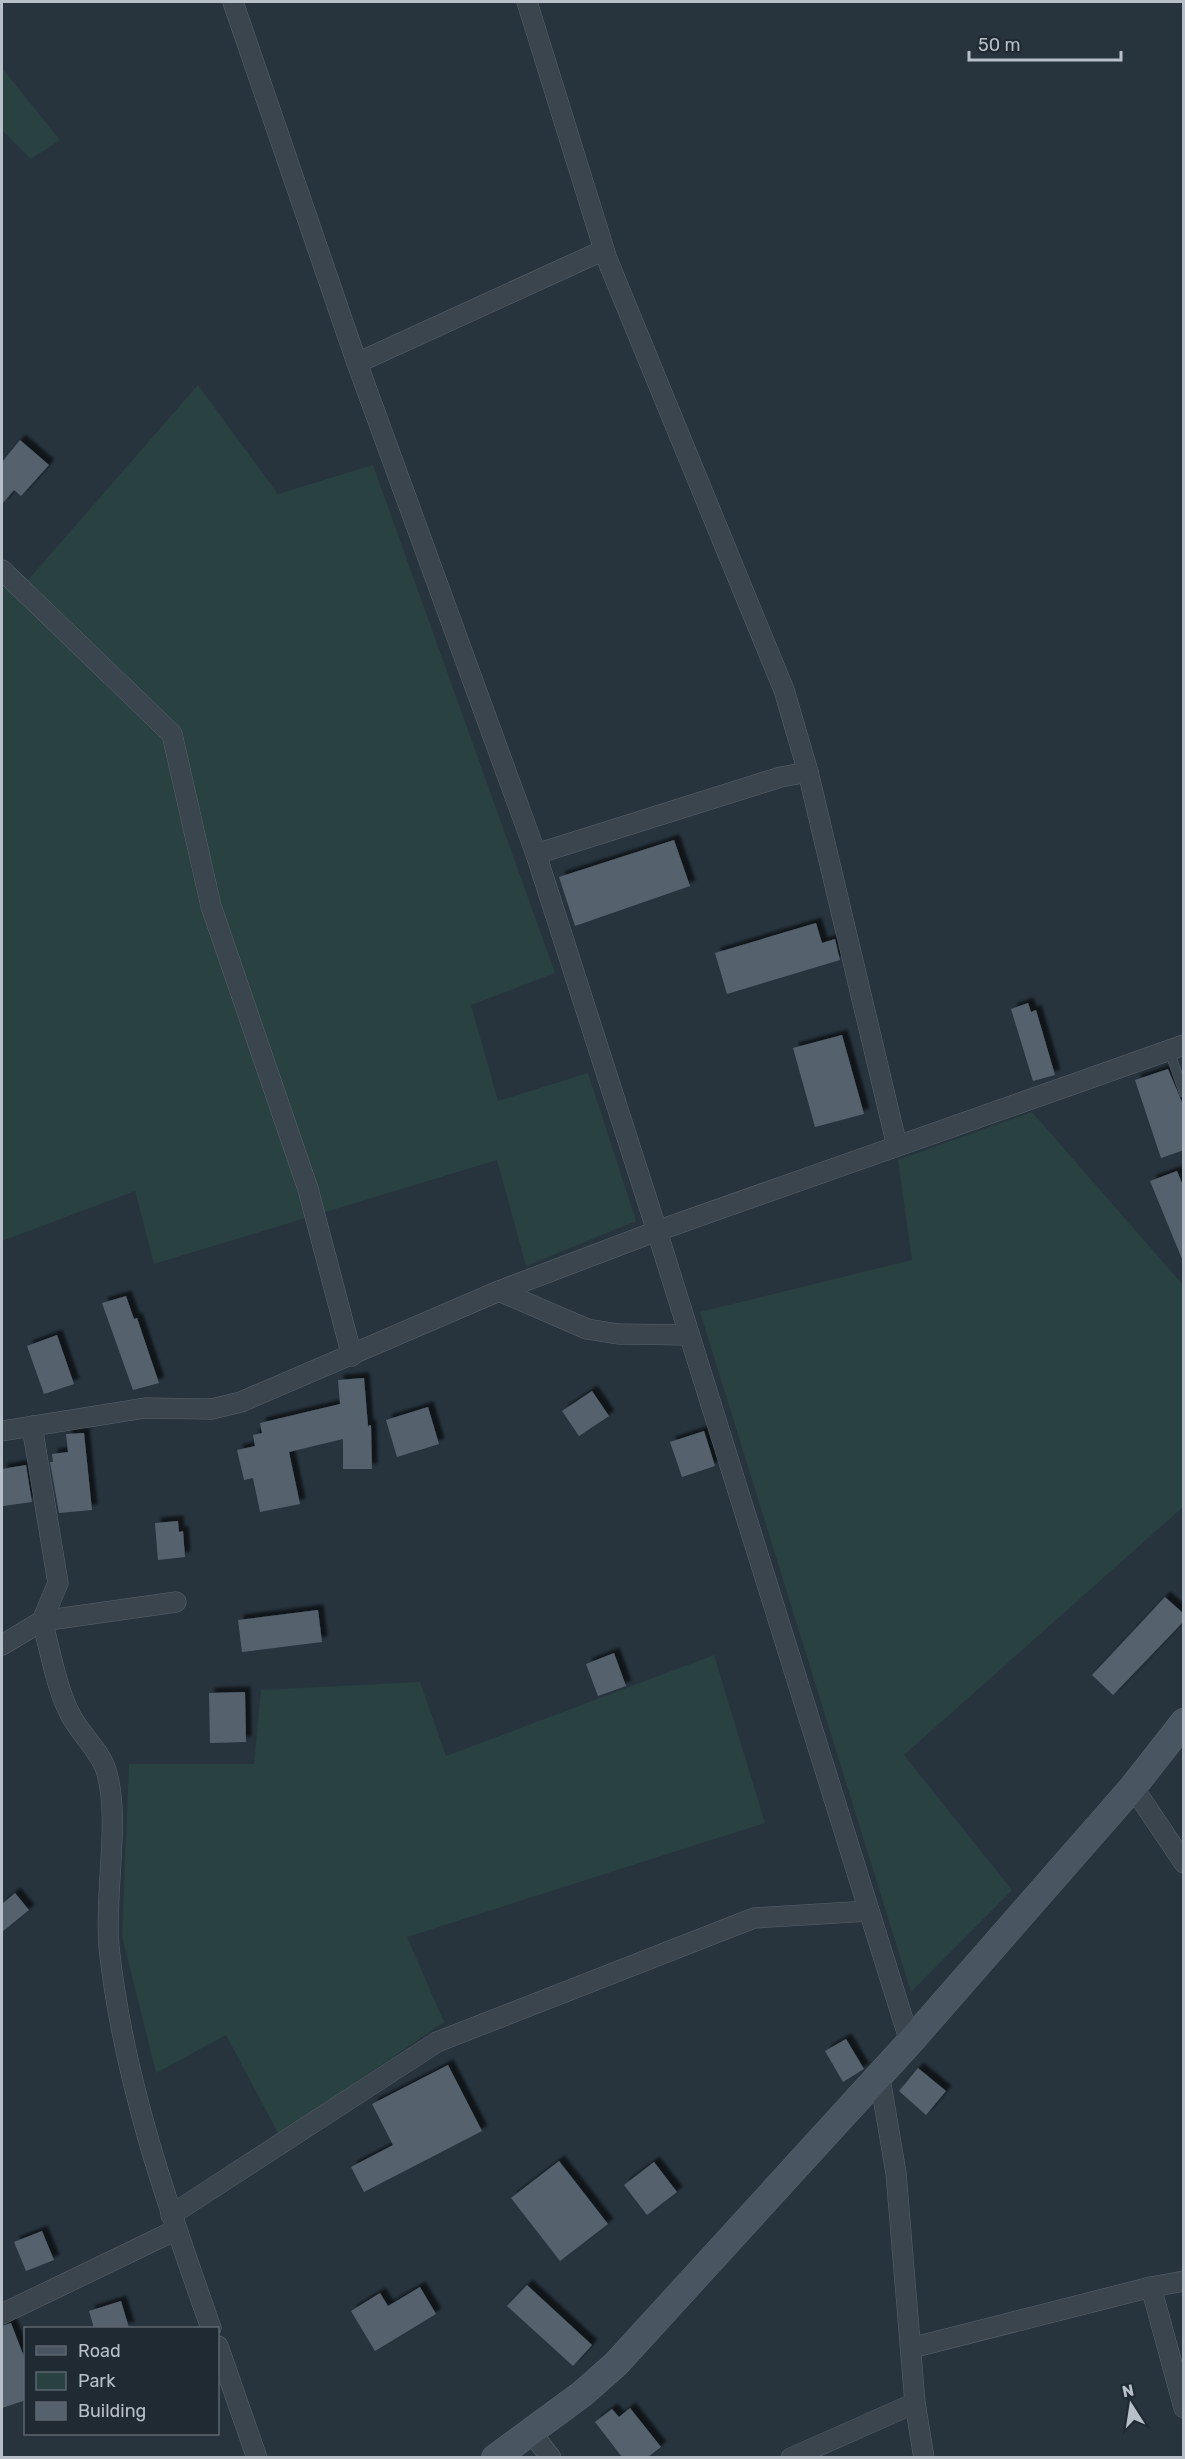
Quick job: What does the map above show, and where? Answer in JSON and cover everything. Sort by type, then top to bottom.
[{"type":"street","points":[[233,2],[357,363],[536,854],[657,1231],[910,2042]]},
{"type":"street","points":[[527,2],[604,250],[784,690],[808,772],[897,1146]]},
{"type":"street","points":[[357,363],[604,250]]},
{"type":"street","points":[[2,571],[172,734],[211,906],[308,1189],[352,1356]]},
{"type":"street","points":[[536,854],[782,777],[808,772]]},
{"type":"street","points":[[2,1431],[145,1408],[212,1409],[242,1402],[500,1291],[657,1231],[1176,1048]]},
{"type":"street","points":[[500,1291],[587,1329],[618,1334],[688,1335]]},
{"type":"street","points":[[32,1426],[58,1583],[42,1621],[69,1712],[106,1768],[111,1800],[109,1944],[117,2008],[143,2124],[173,2222],[211,2327]]},
{"type":"street","points":[[2,1645],[42,1621],[176,1602]]},
{"type":"street","points":[[495,2457],[582,2394],[616,2364],[879,2073],[910,2042],[1133,1786],[1184,1722]]},
{"type":"street","points":[[1133,1786],[1184,1863]]},
{"type":"street","points":[[2,2314],[173,2222],[437,2042],[754,1918],[869,1911]]},
{"type":"street","points":[[879,2073],[896,2173],[915,2403],[924,2457]]},
{"type":"street","points":[[911,2348],[1151,2287],[1184,2281]]},
{"type":"street","points":[[1151,2287],[1184,2408]]},
{"type":"street","points":[[219,2349],[257,2457]]},
{"type":"street","points":[[791,2457],[915,2403]]},
{"type":"street","points":[[531,2432],[551,2457]]},
{"type":"lane","points":[[1176,1048],[1184,1093]]},
{"type":"green space","points":[[2,68],[60,140],[31,159],[2,130]]},
{"type":"green space","points":[[198,385],[278,494],[373,465],[555,973],[471,1005],[498,1101],[588,1073],[636,1221],[526,1266],[497,1160],[154,1264],[135,1191],[2,1241],[2,556],[28,580]]},
{"type":"green space","points":[[1032,1112],[1183,1285],[1183,1507],[904,1755],[1012,1890],[911,1992],[700,1312],[912,1260],[898,1160]]},
{"type":"green space","points":[[714,1655],[765,1823],[407,1937],[444,2022],[279,2135],[226,2035],[156,2073],[122,1936],[129,1764],[254,1764],[261,1690],[420,1682],[446,1756]]},
{"type":"building","points":[[20,440],[49,465],[21,496],[14,490],[2,504],[2,462]]},
{"type":"building","points":[[674,840],[690,886],[575,926],[559,877]]},
{"type":"building","points":[[816,923],[822,943],[835,939],[840,960],[727,994],[715,953]]},
{"type":"building","points":[[1028,1003],[1031,1012],[1036,1010],[1055,1075],[1033,1081],[1011,1009]]},
{"type":"building","points":[[842,1035],[864,1114],[815,1127],[793,1048]]},
{"type":"building","points":[[1168,1069],[1184,1107],[1184,1150],[1161,1158],[1135,1080]]},
{"type":"building","points":[[1177,1171],[1184,1188],[1182,1259],[1150,1181]]},
{"type":"building","points":[[126,1296],[134,1319],[137,1318],[159,1383],[133,1390],[102,1303]]},
{"type":"building","points":[[57,1335],[74,1384],[44,1394],[27,1346]]},
{"type":"building","points":[[364,1378],[368,1426],[371,1425],[372,1469],[343,1469],[343,1439],[289,1452],[300,1504],[260,1512],[253,1478],[244,1480],[237,1450],[255,1446],[253,1435],[262,1433],[260,1423],[340,1404],[338,1380]]},
{"type":"building","points":[[592,1391],[609,1416],[579,1436],[562,1411]]},
{"type":"building","points":[[428,1407],[439,1444],[397,1457],[386,1420]]},
{"type":"building","points":[[704,1431],[715,1466],[682,1477],[670,1442]]},
{"type":"building","points":[[84,1433],[92,1510],[59,1513],[50,1462],[53,1462],[52,1454],[68,1452],[66,1434]]},
{"type":"building","points":[[26,1465],[32,1502],[3,1506],[2,1469]]},
{"type":"building","points":[[178,1521],[179,1532],[183,1531],[185,1557],[158,1560],[155,1523]]},
{"type":"building","points":[[1165,1597],[1184,1614],[1184,1621],[1113,1695],[1092,1675]]},
{"type":"building","points":[[318,1610],[322,1642],[242,1652],[238,1620]]},
{"type":"building","points":[[614,1653],[626,1686],[598,1696],[586,1664]]},
{"type":"building","points":[[245,1692],[246,1742],[210,1743],[209,1693]]},
{"type":"building","points":[[15,1893],[29,1910],[2,1932],[2,1904]]},
{"type":"building","points":[[846,2039],[864,2069],[843,2082],[825,2051]]},
{"type":"building","points":[[448,2065],[482,2131],[364,2192],[351,2167],[393,2145],[372,2104]]},
{"type":"building","points":[[918,2068],[946,2091],[926,2115],[899,2091]]},
{"type":"building","points":[[559,2161],[608,2224],[560,2261],[511,2198]]},
{"type":"building","points":[[654,2162],[677,2192],[647,2215],[624,2185]]},
{"type":"building","points":[[42,2231],[54,2260],[26,2271],[14,2242]]},
{"type":"building","points":[[527,2285],[592,2345],[573,2366],[507,2306]]},
{"type":"building","points":[[420,2287],[436,2314],[375,2351],[351,2311],[380,2293],[388,2306]]},
{"type":"building","points":[[121,2301],[129,2327],[94,2327],[89,2311]]},
{"type":"building","points":[[11,2323],[24,2357],[24,2401],[2,2408],[2,2326]]},
{"type":"building","points":[[630,2408],[661,2447],[648,2457],[622,2457],[595,2422],[612,2409],[619,2417]]}]
